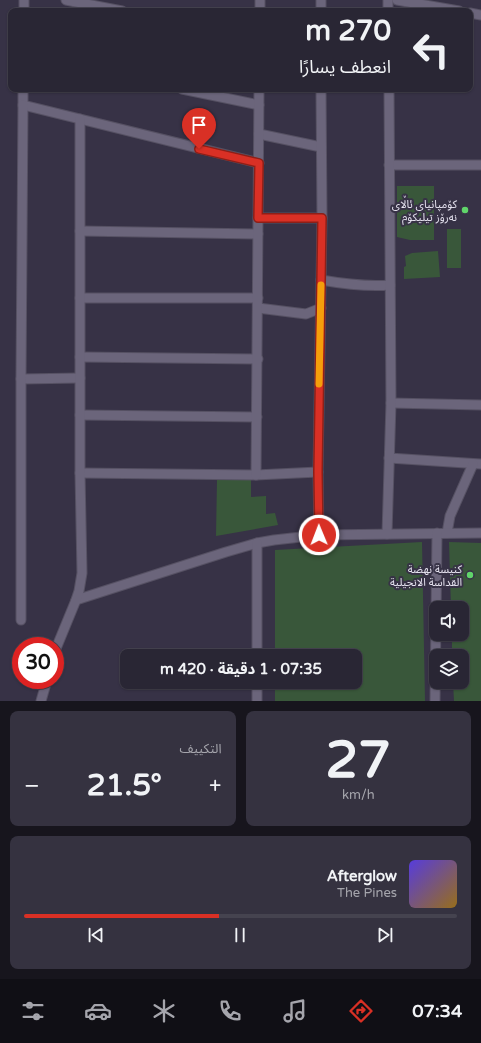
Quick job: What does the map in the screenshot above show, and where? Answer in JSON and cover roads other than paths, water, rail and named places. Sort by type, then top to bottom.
[{"type":"street","points":[[66,0],[107,8]]},
{"type":"street","points":[[397,0],[442,8]]},
{"type":"street","points":[[21,620],[21,379],[24,92]]},
{"type":"street","points":[[196,92],[259,105]]},
{"type":"street","points":[[256,475],[259,92]]},
{"type":"street","points":[[319,535],[318,472],[322,218],[322,92]]},
{"type":"street","points":[[387,534],[391,403],[389,92]]},
{"type":"street","points":[[23,105],[259,163]]},
{"type":"street","points":[[61,637],[76,600],[81,582],[82,564],[80,473],[80,119]]},
{"type":"street","points":[[259,134],[322,147]]},
{"type":"street","points":[[390,165],[481,164]]},
{"type":"street","points":[[258,218],[322,218]]},
{"type":"street","points":[[80,231],[258,234]]},
{"type":"street","points":[[321,280],[352,285],[390,285]]},
{"type":"street","points":[[80,298],[258,298]]},
{"type":"street","points":[[258,308],[306,314],[321,308]]},
{"type":"street","points":[[80,357],[258,359]]},
{"type":"street","points":[[21,379],[80,378]]},
{"type":"street","points":[[391,403],[481,405]]},
{"type":"street","points":[[80,415],[257,417]]},
{"type":"street","points":[[389,458],[477,464],[450,516],[448,533]]},
{"type":"street","points":[[80,473],[256,475],[318,472]]},
{"type":"street","points":[[435,701],[437,533]]},
{"type":"street","points":[[76,600],[226,552],[257,543],[290,537],[319,535],[481,533]]},
{"type":"street","points":[[257,543],[257,649]]},
{"type":"street","points":[[42,701],[45,689]]},
{"type":"street","points":[[257,689],[257,701]]},
{"type":"place","name":"كۆمپانیای ئاڵای نه‌رۆز تیلیكۆم","points":[[465,210]]},
{"type":"place","name":"كنيسة نهضة القداسة الانجيلية","points":[[470,575]]}]
